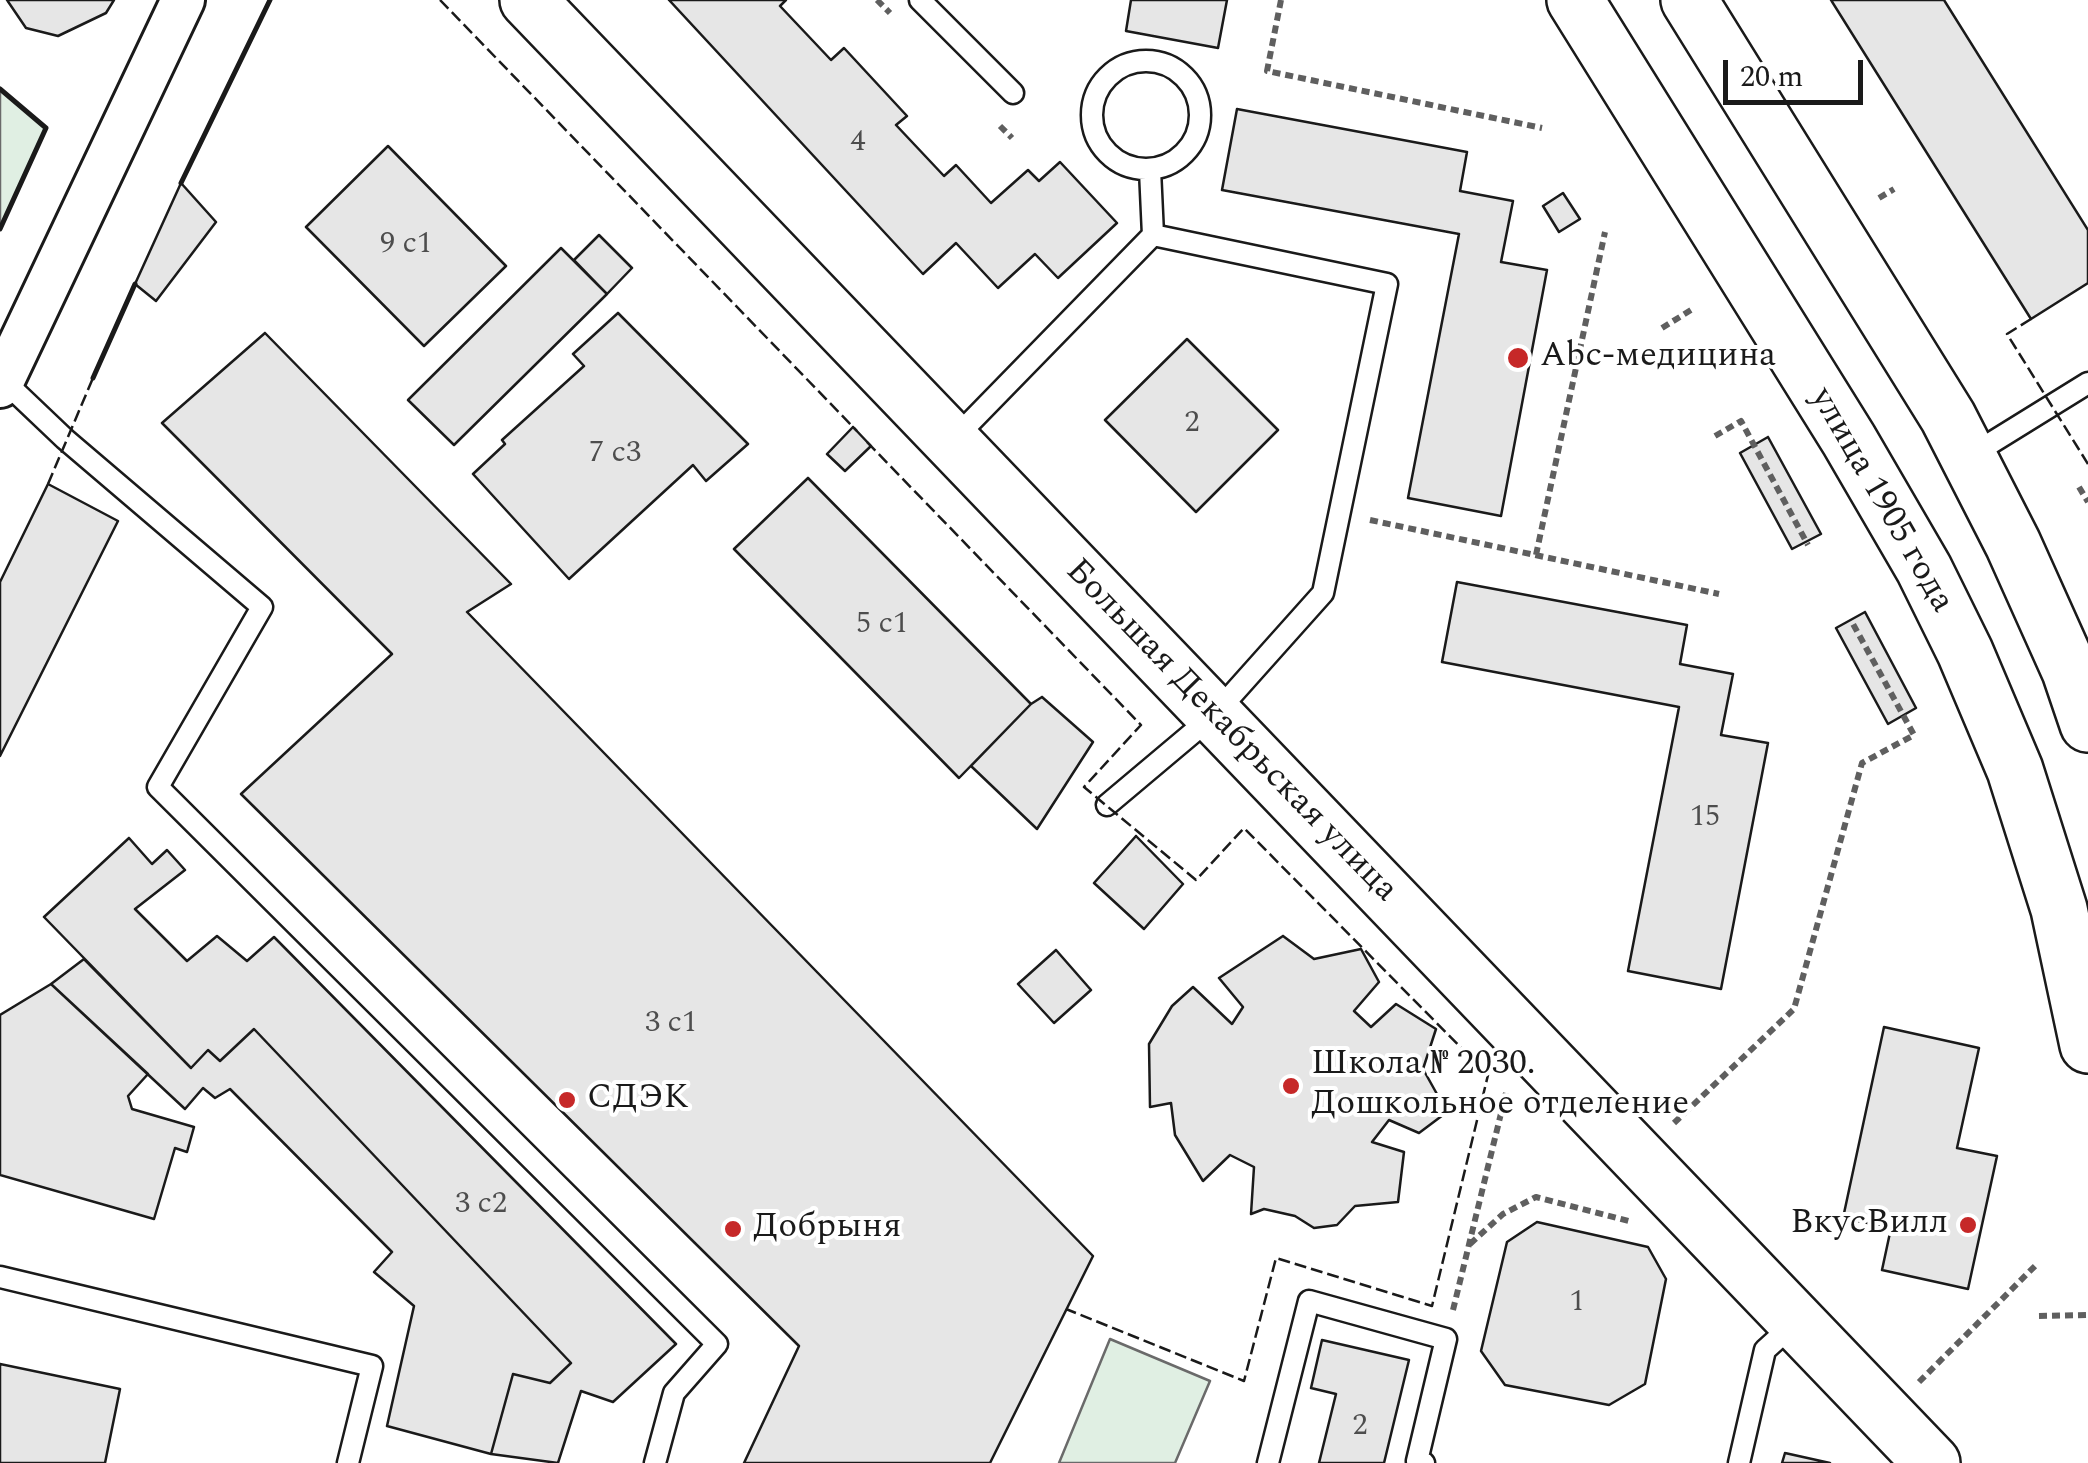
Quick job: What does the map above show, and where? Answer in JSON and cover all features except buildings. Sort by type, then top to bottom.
[{"type":"street","points":[[2,383],[183,0]]},
{"type":"street","name":"Большая Декабрьская улица","points":[[528,0],[1932,1463]]},
{"type":"street","name":"улица 1905 года","points":[[1574,0],[1848,440],[1924,569],[1965,652],[2015,770],[2053,891],[2088,1045]]},
{"type":"street","points":[[1689,0],[1948,417],[2021,562],[2070,671],[2088,724]]},
{"type":"lane","points":[[920,0],[1012,94]]},
{"type":"lane","points":[[1141,61],[1160,62],[1177,70],[1198,101],[1200,120],[1195,138],[1184,154],[1168,165],[1150,170],[1131,168],[1114,160],[1100,146],[1091,110],[1096,92],[1107,76],[1122,66],[1141,61]]},
{"type":"lane","points":[[951,441],[1153,235],[1150,170]]},
{"type":"lane","points":[[1107,805],[1214,715],[1323,592],[1387,284],[1153,235]]},
{"type":"lane","points":[[2,383],[262,607],[158,788],[717,1344],[674,1393],[655,1463]]},
{"type":"lane","points":[[1968,457],[2088,383]]},
{"type":"lane","points":[[0,1276],[372,1366],[348,1463]]},
{"type":"lane","points":[[1268,1463],[1309,1301],[1446,1339],[1419,1462]]},
{"type":"lane","points":[[1740,1463],[1765,1350],[1796,1322]]},
{"type":"path","points":[[1281,0],[1267,71],[1542,128]]},
{"type":"path","points":[[1879,198],[1894,189]]},
{"type":"path","points":[[1536,555],[1605,232]]},
{"type":"path","points":[[1662,328],[1691,310]]},
{"type":"path","points":[[1714,436],[1741,421],[1808,545]]},
{"type":"path","points":[[2079,487],[2088,502]]},
{"type":"path","points":[[1340,514],[1719,594]]},
{"type":"path","points":[[1674,1123],[1794,1010],[1862,764],[1914,736],[1853,624]]},
{"type":"path","points":[[1446,1339],[1509,1082]]},
{"type":"path","points":[[1469,1245],[1503,1214],[1536,1197],[1644,1224]]},
{"type":"path","points":[[1914,1386],[2037,1264]]},
{"type":"path","points":[[2039,1316],[2088,1314]]},
{"type":"green space","points":[[0,89],[46,128],[0,229]]},
{"type":"green space","points":[[1110,1339],[1210,1381],[1175,1463],[1059,1463]]},
{"type":"fence","points":[[440,0],[857,431]]},
{"type":"fence","points":[[2031,319],[2007,334],[2088,464]]},
{"type":"fence","points":[[48,484],[93,378]]},
{"type":"fence","points":[[867,442],[1141,725],[1084,787],[1196,880],[1244,828],[1488,1075],[1432,1306],[1276,1258],[1244,1381],[1066,1309]]},
{"type":"wall","points":[[181,183],[270,0]]},
{"type":"wall","points":[[0,89],[46,128],[0,229]]},
{"type":"wall","points":[[93,378],[135,284]]},
{"type":"place","name":"Abc-медицина","points":[[1518,358]]},
{"type":"place","name":"Школа № 2030. Дошкольное отделение","points":[[1291,1086]]},
{"type":"place","name":"СДЭК","points":[[567,1100]]},
{"type":"place","name":"ВкусВилл","points":[[1968,1225]]},
{"type":"place","name":"Добрыня","points":[[733,1229]]}]
